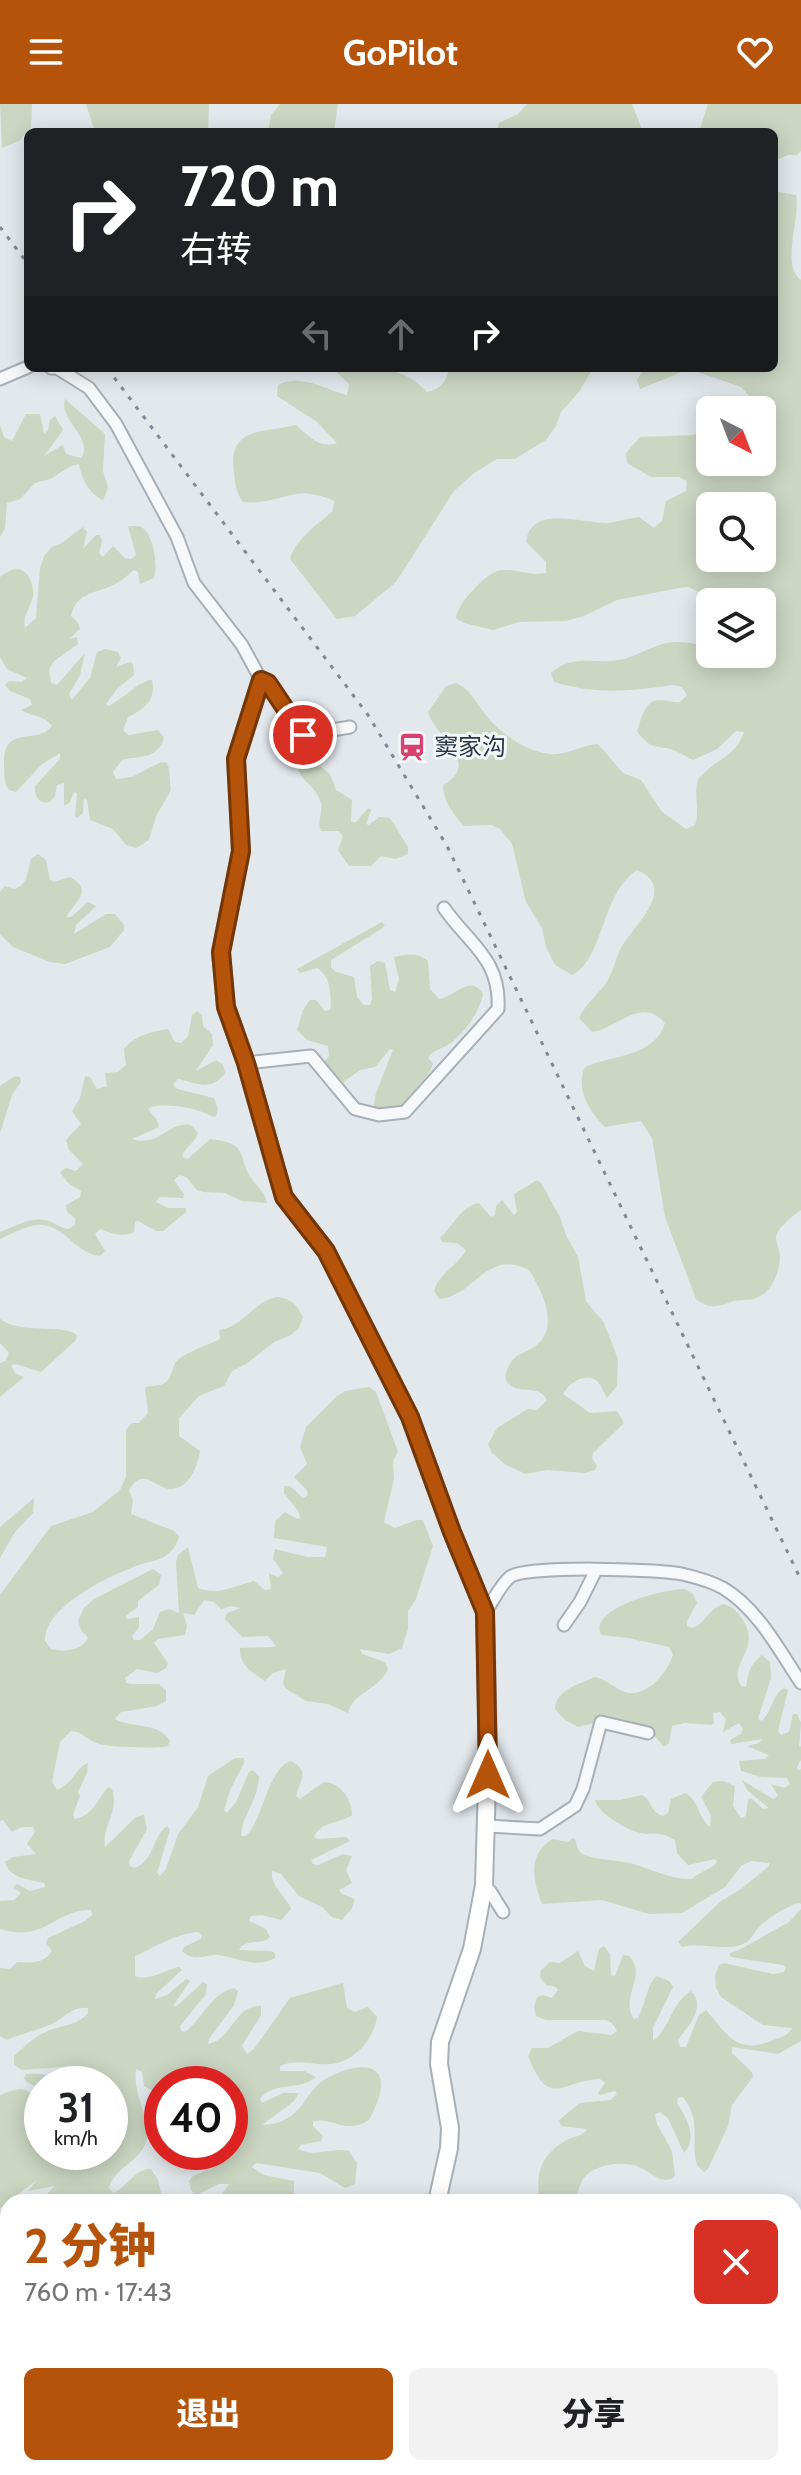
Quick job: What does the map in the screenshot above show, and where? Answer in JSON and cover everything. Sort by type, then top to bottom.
[{"type":"street","points":[[0,379],[24,369]]},
{"type":"street","points":[[63,372],[89,388],[116,424],[177,537],[194,583],[242,645],[261,680],[268,683],[303,735],[350,727]]},
{"type":"street","points":[[261,680],[236,759],[241,851],[221,952],[226,1007],[246,1063],[284,1197],[326,1251],[410,1417],[485,1612],[488,1749],[484,1885],[472,1949],[440,2042],[439,2064],[450,2128],[439,2194]]},
{"type":"street","points":[[246,1063],[311,1056],[355,1109],[379,1115],[405,1112],[498,1009],[499,990],[487,960],[444,908]]},
{"type":"street","points":[[564,1625],[596,1570]]},
{"type":"street","points":[[485,1612],[511,1577],[525,1571],[680,1574],[721,1587],[755,1616],[801,1683]]},
{"type":"street","points":[[487,1826],[540,1829],[575,1806],[583,1789],[601,1722],[648,1733]]},
{"type":"street","points":[[484,1885],[503,1912]]},
{"type":"green space","points":[[0,104],[32,104],[31,128],[24,128],[24,136],[19,141],[2,148]]},
{"type":"green space","points":[[86,104],[209,104],[208,128],[94,128]]},
{"type":"green space","points":[[280,104],[338,104],[335,128],[269,128],[271,115]]},
{"type":"green space","points":[[527,104],[632,104],[641,128],[498,128],[499,123],[518,114]]},
{"type":"green space","points":[[708,104],[801,104],[801,151],[797,155],[778,159],[778,128],[700,128]]},
{"type":"green space","points":[[778,192],[796,195],[792,264],[801,280],[801,1210],[777,1234],[778,1268],[774,1281],[766,1291],[753,1299],[713,1306],[696,1299],[665,1217],[652,1138],[641,1121],[605,1127],[589,1107],[583,1091],[585,1067],[642,1049],[660,1034],[665,1023],[656,1015],[638,1013],[592,1032],[579,1018],[603,988],[621,948],[649,908],[654,887],[649,878],[637,870],[625,880],[616,894],[591,956],[583,967],[572,975],[555,965],[546,947],[542,928],[526,902],[512,844],[500,829],[491,825],[464,826],[447,802],[443,785],[454,777],[458,768],[457,759],[428,712],[446,686],[461,685],[488,718],[520,744],[539,752],[556,754],[598,744],[623,773],[641,780],[662,812],[686,829],[695,825],[698,780],[736,747],[744,732],[736,731],[717,749],[693,760],[650,744],[637,732],[650,703],[659,700],[680,702],[687,695],[682,687],[673,685],[614,691],[585,689],[554,682],[551,673],[568,663],[624,659],[671,642],[696,644],[696,668],[776,668],[776,588],[696,588],[696,591],[679,588],[617,600],[566,621],[519,622],[493,630],[456,618],[467,597],[496,572],[546,573],[546,562],[526,542],[530,530],[538,523],[560,518],[608,523],[639,517],[654,528],[662,521],[666,501],[686,491],[687,481],[679,477],[651,477],[627,463],[626,453],[640,437],[696,434],[696,476],[776,476],[776,396],[749,396],[741,387],[698,372],[778,372]]},
{"type":"green space","points":[[336,372],[396,372],[427,392],[442,384],[448,372],[591,372],[579,392],[561,412],[546,440],[515,459],[497,459],[474,473],[454,491],[396,582],[355,616],[337,619],[290,559],[302,538],[333,511],[334,501],[297,494],[267,501],[243,502],[236,488],[233,457],[236,446],[251,434],[296,425],[320,443],[337,443],[317,422],[277,396],[278,385],[303,381],[347,395],[349,384]]},
{"type":"green space","points":[[642,372],[682,372],[640,389],[637,380]]},
{"type":"green space","points":[[65,399],[105,434],[103,471],[108,488],[103,500],[87,485],[79,464],[71,466],[50,479],[35,483],[20,499],[7,503],[5,528],[0,537],[0,425],[4,437],[12,441],[26,414],[40,414],[44,434],[55,416],[63,430],[44,456],[63,445],[66,454],[81,458],[83,444],[64,407]]},
{"type":"green space","points":[[128,526],[141,527],[149,536],[155,559],[154,578],[140,584],[138,572],[134,570],[114,584],[81,599],[71,616],[80,629],[69,639],[77,637],[78,644],[54,661],[49,670],[51,683],[57,685],[85,653],[80,675],[69,694],[72,700],[90,678],[97,652],[105,649],[118,652],[121,658],[116,667],[130,662],[134,675],[117,689],[106,704],[108,706],[142,683],[152,680],[151,698],[144,707],[128,717],[123,730],[129,735],[158,730],[164,737],[161,745],[147,756],[122,760],[113,772],[116,779],[132,777],[161,762],[167,763],[171,790],[156,816],[149,840],[136,848],[126,845],[113,829],[90,820],[87,800],[84,799],[83,813],[77,818],[77,793],[74,792],[70,802],[64,806],[64,783],[57,785],[50,802],[38,798],[35,786],[60,759],[60,753],[41,765],[16,792],[9,790],[4,765],[9,744],[15,739],[38,735],[52,726],[45,719],[21,710],[32,705],[30,699],[10,691],[5,685],[9,681],[22,682],[27,678],[7,669],[0,657],[0,577],[17,569],[29,577],[33,595],[25,628],[36,618],[40,569],[44,556],[52,547],[83,527],[87,532],[83,549],[96,535],[100,535],[99,553],[103,557],[113,546],[125,558],[131,559],[136,555]]},
{"type":"green space","points":[[305,745],[310,748],[315,762],[330,774],[336,790],[352,800],[351,822],[356,822],[368,808],[371,810],[366,824],[379,817],[390,818],[408,847],[408,854],[395,859],[381,856],[371,866],[349,866],[338,850],[343,836],[339,831],[321,831],[320,800],[299,771],[297,755]]},
{"type":"green space","points":[[38,854],[46,860],[50,880],[54,882],[70,877],[81,887],[80,897],[66,917],[71,917],[88,902],[96,906],[76,925],[74,934],[106,914],[115,914],[124,925],[124,930],[110,947],[65,964],[50,962],[13,947],[0,934],[0,892],[5,886],[14,889],[22,884],[31,859]]},
{"type":"green space","points":[[382,922],[385,925],[381,929],[331,960],[331,967],[336,972],[354,977],[357,997],[364,1005],[370,1005],[372,999],[370,966],[378,961],[385,963],[390,990],[395,992],[399,979],[394,957],[407,955],[420,956],[428,961],[430,989],[439,999],[468,986],[478,988],[483,994],[475,1015],[465,1029],[454,1041],[430,1055],[428,1058],[433,1063],[431,1070],[398,1113],[373,1109],[393,1050],[390,1049],[375,1067],[360,1070],[341,1084],[322,1065],[329,1056],[328,1046],[307,1040],[297,1030],[303,1010],[310,1000],[316,1000],[325,1011],[330,1010],[331,1006],[329,985],[322,972],[317,968],[300,973],[297,969]]},
{"type":"green space","points":[[197,1011],[202,1015],[203,1026],[212,1034],[213,1045],[196,1071],[216,1060],[223,1065],[225,1073],[215,1083],[197,1084],[178,1079],[173,1084],[177,1089],[214,1098],[218,1109],[216,1116],[183,1107],[151,1107],[148,1109],[159,1127],[132,1139],[150,1140],[176,1127],[191,1125],[198,1133],[183,1154],[182,1157],[188,1159],[210,1139],[232,1144],[240,1152],[267,1203],[242,1201],[225,1193],[203,1192],[180,1175],[174,1180],[184,1194],[183,1198],[159,1197],[156,1202],[168,1208],[186,1208],[186,1212],[163,1231],[156,1231],[138,1221],[135,1222],[134,1232],[126,1235],[100,1229],[95,1234],[105,1251],[100,1256],[85,1251],[58,1231],[43,1225],[27,1227],[0,1239],[0,1232],[34,1220],[45,1220],[69,1229],[75,1225],[75,1218],[67,1212],[66,1205],[80,1197],[81,1191],[68,1183],[60,1172],[66,1168],[76,1171],[83,1164],[69,1150],[66,1140],[81,1124],[72,1111],[80,1098],[85,1076],[90,1077],[97,1089],[107,1086],[105,1073],[118,1072],[126,1065],[124,1049],[128,1044],[144,1035],[168,1029],[175,1042],[181,1043],[188,1036],[192,1015]]},
{"type":"green space","points":[[15,1076],[20,1077],[21,1082],[12,1095],[0,1133],[0,1086]]},
{"type":"green space","points":[[537,1180],[560,1217],[578,1257],[586,1301],[604,1323],[618,1359],[617,1386],[607,1398],[598,1382],[587,1377],[573,1383],[563,1394],[590,1413],[617,1411],[624,1423],[593,1453],[592,1458],[597,1466],[595,1470],[585,1473],[547,1470],[526,1474],[506,1465],[492,1453],[488,1444],[497,1428],[528,1409],[537,1410],[547,1400],[538,1391],[513,1387],[505,1377],[511,1362],[540,1342],[548,1325],[546,1306],[529,1270],[502,1265],[452,1296],[439,1299],[434,1291],[466,1250],[457,1243],[442,1242],[440,1238],[458,1217],[467,1208],[479,1203],[491,1217],[502,1200],[514,1215],[517,1212],[514,1194]]},
{"type":"green space","points":[[278,1297],[290,1301],[303,1317],[299,1328],[291,1335],[274,1342],[232,1371],[224,1386],[199,1396],[179,1418],[179,1436],[200,1451],[187,1482],[176,1489],[169,1489],[139,1479],[129,1490],[133,1500],[131,1514],[174,1531],[179,1536],[174,1548],[162,1558],[114,1575],[82,1593],[56,1616],[48,1628],[45,1641],[56,1650],[72,1650],[81,1646],[88,1638],[78,1620],[84,1608],[94,1599],[153,1569],[161,1575],[159,1585],[138,1601],[138,1607],[126,1616],[127,1619],[139,1617],[139,1627],[132,1636],[134,1640],[140,1640],[153,1629],[160,1612],[169,1609],[179,1613],[176,1562],[178,1555],[188,1547],[198,1588],[212,1591],[254,1581],[265,1590],[271,1589],[269,1573],[278,1577],[283,1573],[273,1559],[275,1549],[307,1557],[325,1557],[327,1547],[274,1538],[275,1521],[285,1512],[300,1518],[284,1493],[284,1486],[290,1486],[303,1498],[308,1495],[294,1477],[307,1464],[300,1447],[306,1427],[337,1396],[345,1391],[369,1387],[376,1392],[398,1452],[393,1461],[394,1479],[384,1522],[395,1528],[423,1520],[433,1546],[416,1599],[408,1611],[408,1629],[402,1648],[389,1654],[360,1649],[362,1654],[385,1662],[388,1669],[379,1682],[355,1700],[348,1713],[328,1704],[306,1701],[285,1688],[286,1669],[273,1673],[265,1681],[255,1675],[244,1663],[240,1648],[276,1646],[268,1636],[242,1637],[225,1619],[227,1613],[241,1608],[231,1606],[221,1609],[214,1602],[204,1600],[194,1615],[183,1613],[187,1626],[185,1635],[158,1639],[154,1643],[168,1663],[166,1668],[157,1673],[137,1669],[125,1678],[126,1683],[131,1684],[159,1684],[166,1690],[166,1701],[157,1706],[121,1712],[115,1719],[159,1731],[170,1741],[168,1746],[104,1745],[71,1731],[60,1742],[52,1782],[57,1790],[63,1787],[88,1763],[78,1792],[80,1796],[73,1815],[75,1819],[90,1811],[108,1787],[112,1789],[114,1805],[104,1840],[105,1847],[136,1817],[144,1815],[147,1829],[129,1861],[134,1868],[146,1860],[167,1826],[170,1830],[157,1873],[160,1876],[166,1869],[178,1834],[198,1807],[208,1776],[235,1758],[244,1758],[244,1763],[230,1790],[224,1810],[227,1813],[236,1802],[249,1772],[253,1770],[259,1777],[241,1836],[246,1836],[252,1828],[270,1785],[290,1761],[302,1772],[296,1796],[300,1799],[324,1782],[336,1785],[350,1803],[352,1815],[326,1825],[314,1837],[346,1837],[350,1841],[311,1860],[318,1865],[343,1854],[352,1856],[346,1870],[352,1883],[339,1890],[355,1899],[342,1920],[299,1896],[281,1874],[272,1871],[273,1882],[291,1909],[281,1920],[262,1915],[251,1916],[249,1921],[266,1929],[270,1937],[245,1944],[239,1950],[271,1951],[275,1953],[275,1958],[254,1963],[219,1955],[191,1957],[182,1951],[201,1939],[202,1935],[198,1932],[173,1938],[135,1956],[135,1976],[151,1977],[179,1967],[182,1970],[156,1994],[155,1999],[167,1995],[186,1979],[190,1981],[173,2006],[177,2006],[203,1982],[207,1984],[206,1994],[180,2026],[181,2031],[185,2032],[191,2027],[220,1995],[234,1988],[238,1991],[234,2005],[208,2044],[223,2036],[245,2011],[261,2006],[261,2015],[242,2046],[247,2054],[254,2049],[290,1998],[343,1983],[347,2008],[354,2012],[368,2007],[377,2017],[372,2033],[355,2054],[339,2062],[280,2066],[280,2071],[304,2071],[316,2077],[302,2084],[272,2090],[260,2099],[262,2103],[283,2093],[299,2093],[294,2101],[262,2125],[277,2123],[295,2112],[326,2079],[345,2070],[365,2067],[379,2075],[381,2089],[369,2120],[353,2126],[313,2121],[313,2126],[323,2136],[321,2141],[301,2145],[298,2149],[311,2153],[349,2151],[357,2163],[355,2184],[345,2188],[320,2173],[256,2163],[252,2167],[264,2175],[294,2181],[294,2194],[222,2194],[229,2184],[219,2184],[198,2194],[191,2190],[189,2181],[193,2176],[207,2170],[248,2170],[248,2066],[144,2066],[144,2086],[142,2072],[136,2069],[135,2078],[144,2115],[144,2146],[128,2163],[128,2066],[24,2066],[22,2070],[14,2065],[14,2056],[33,2039],[79,2021],[88,2013],[88,2008],[73,2011],[52,2024],[7,2040],[0,2036],[0,1968],[10,1969],[17,1962],[45,1958],[52,1951],[46,1943],[48,1938],[92,1915],[91,1910],[79,1911],[29,1932],[0,1929],[0,1901],[14,1900],[21,1893],[13,1887],[17,1884],[30,1891],[45,1887],[44,1883],[15,1875],[5,1862],[13,1857],[36,1854],[27,1844],[35,1832],[33,1827],[22,1827],[12,1832],[3,1820],[0,1821],[0,1595],[51,1526],[93,1512],[120,1490],[126,1477],[126,1430],[132,1423],[139,1423],[148,1413],[145,1388],[166,1382],[180,1358],[220,1339],[219,1330],[235,1324],[262,1303]]},
{"type":"green space","points":[[0,1319],[19,1327],[70,1332],[77,1335],[76,1340],[41,1372],[11,1365],[15,1373],[24,1377],[0,1397],[0,1363],[9,1353],[0,1343]]},
{"type":"green space","points":[[34,1498],[33,1513],[15,1532],[0,1558],[0,1527]]},
{"type":"green space","points":[[685,1589],[693,1594],[697,1603],[687,1626],[697,1626],[715,1608],[724,1604],[735,1610],[743,1620],[749,1640],[738,1670],[741,1686],[746,1687],[750,1669],[762,1655],[770,1662],[771,1678],[758,1719],[762,1721],[766,1717],[784,1688],[788,1690],[778,1731],[781,1735],[789,1732],[793,1714],[797,1714],[801,1723],[801,1760],[797,1767],[798,1771],[801,1769],[801,1904],[777,1913],[759,1927],[747,1942],[732,1947],[682,1947],[678,1942],[721,1901],[741,1889],[769,1863],[752,1861],[742,1865],[725,1887],[682,1913],[649,1914],[602,1900],[542,1904],[536,1886],[535,1861],[552,1839],[568,1842],[572,1838],[581,1852],[590,1857],[629,1863],[684,1879],[692,1879],[717,1862],[715,1859],[688,1865],[677,1853],[675,1840],[625,1827],[606,1815],[595,1800],[620,1800],[642,1795],[663,1816],[668,1813],[671,1799],[685,1793],[710,1827],[711,1815],[701,1797],[713,1782],[723,1781],[735,1786],[733,1806],[741,1818],[746,1816],[751,1798],[763,1809],[769,1808],[748,1791],[742,1780],[773,1799],[778,1796],[771,1784],[785,1788],[790,1784],[787,1778],[761,1777],[741,1771],[739,1761],[765,1759],[769,1755],[747,1746],[763,1739],[731,1744],[730,1740],[741,1734],[743,1729],[739,1723],[723,1732],[726,1719],[720,1712],[713,1713],[714,1723],[711,1725],[685,1723],[672,1726],[669,1743],[664,1747],[647,1727],[598,1722],[578,1727],[565,1720],[555,1709],[564,1692],[595,1677],[633,1693],[655,1682],[673,1655],[669,1647],[601,1635],[600,1625],[606,1616],[631,1602],[662,1592]]},
{"type":"green space","points":[[801,1909],[801,2041],[778,2054],[732,2047],[732,2053],[752,2072],[753,2077],[732,2105],[728,2126],[708,2169],[704,2172],[697,2165],[694,2122],[683,2097],[678,2098],[677,2103],[691,2135],[684,2153],[668,2118],[660,2112],[655,2114],[672,2151],[675,2175],[672,2179],[658,2178],[637,2166],[616,2164],[588,2174],[576,2194],[539,2194],[541,2167],[550,2153],[587,2129],[561,2126],[559,2120],[580,2103],[610,2100],[617,2094],[615,2091],[600,2095],[598,2093],[605,2083],[600,2079],[550,2088],[536,2073],[528,2056],[532,2048],[548,2048],[578,2031],[612,2035],[617,2031],[606,2020],[546,2020],[536,2016],[534,2007],[537,1997],[552,1998],[558,1990],[546,1985],[540,1977],[541,1970],[550,1962],[560,1963],[578,1951],[585,1966],[594,1971],[599,1949],[604,1946],[610,1954],[611,1975],[615,1976],[623,1955],[629,1956],[634,1963],[636,1971],[630,2011],[634,2019],[638,2018],[657,1976],[669,1981],[673,1987],[653,2028],[653,2041],[679,2002],[691,1991],[697,2010],[678,2040],[680,2047],[686,2047],[699,2015],[706,2010],[733,2039],[759,2045],[783,2036],[792,2028],[763,2025],[721,1997],[716,1988],[715,1975],[719,1965],[724,1963],[773,1974],[784,1972],[786,1967],[783,1965],[736,1958],[730,1953],[789,1922]]},
{"type":"green space","points":[[24,2090],[24,2170],[121,2170],[109,2188],[113,2193],[140,2172],[152,2170],[161,2194],[47,2194],[55,2186],[28,2191],[37,2180],[18,2194],[0,2194],[0,2095]]},
{"type":"railway","points":[[0,227],[24,259]]},
{"type":"railway","points":[[110,372],[368,715],[447,846],[801,1580]]},
{"type":"place","name":"窦家沟","points":[[412,747]]},
{"type":"route","points":[[303,735],[268,683],[261,680],[236,759],[241,851],[221,952],[226,1007],[246,1063],[284,1197],[326,1251],[410,1417],[485,1612],[488,1775]]}]
